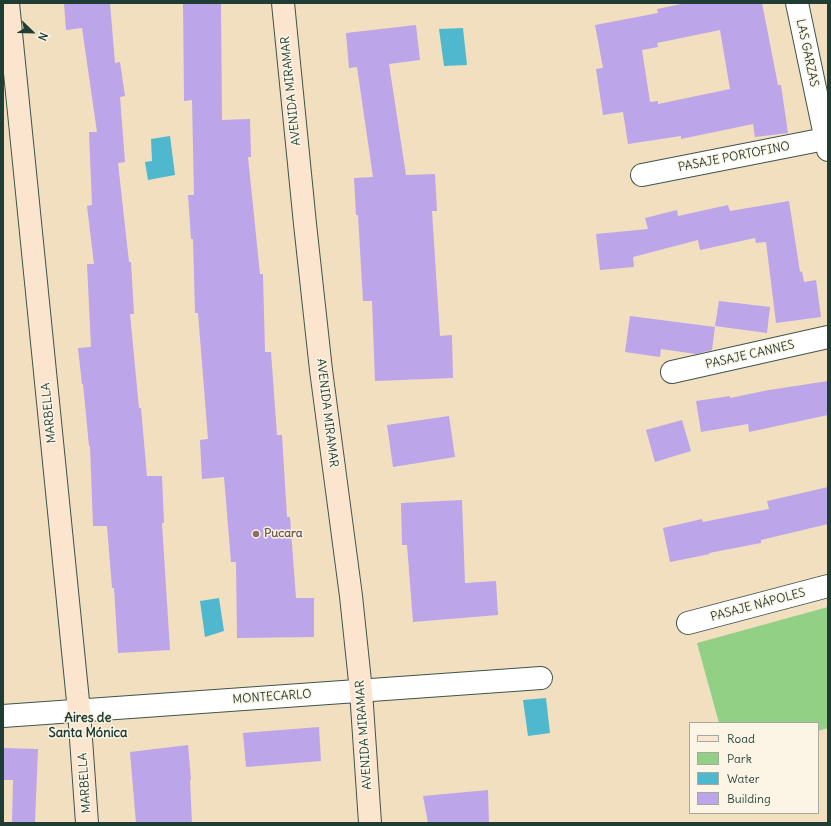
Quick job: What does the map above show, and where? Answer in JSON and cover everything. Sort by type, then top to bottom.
[{"type":"street","name":"MARBELLA","points":[[8,3],[79,711],[87,823]]},
{"type":"street","name":"AVENIDA MIRAMAR","points":[[283,3],[320,362],[351,596],[361,690],[370,823]]},
{"type":"street","name":"LAS GARZAS","points":[[797,3],[827,145]]},
{"type":"street","name":"PASAJE PORTOFINO","points":[[642,175],[827,145]]},
{"type":"street","name":"PASAJE CANNES","points":[[672,372],[828,337]]},
{"type":"street","name":"PASAJE NÁPOLES","points":[[688,623],[828,586]]},
{"type":"street","name":"MONTECARLO","points":[[3,716],[541,678]]},
{"type":"green space","points":[[828,607],[828,728],[819,731],[819,722],[719,722],[697,643]]},
{"type":"water","points":[[463,28],[467,65],[444,66],[439,29]]},
{"type":"water","points":[[170,136],[175,175],[148,180],[145,162],[152,161],[151,139]]},
{"type":"water","points":[[219,598],[224,631],[205,637],[200,601]]},
{"type":"water","points":[[546,698],[550,733],[528,736],[523,700]]},
{"type":"building","points":[[64,3],[110,3],[115,63],[120,62],[125,96],[120,97],[125,162],[118,163],[129,262],[131,262],[134,314],[130,314],[147,476],[162,476],[164,523],[162,523],[170,650],[118,653],[114,588],[112,588],[107,526],[93,526],[90,446],[78,348],[91,347],[87,264],[94,264],[87,206],[92,205],[89,132],[97,132],[82,28],[66,30]]},
{"type":"building","points":[[183,3],[221,3],[222,120],[250,119],[251,157],[248,157],[260,274],[263,274],[265,352],[271,352],[277,435],[282,435],[287,517],[290,517],[296,598],[314,598],[314,637],[237,638],[236,562],[231,562],[224,477],[202,479],[200,440],[208,439],[198,313],[195,313],[193,239],[191,239],[188,195],[194,195],[192,100],[184,101]]},
{"type":"building","points":[[686,3],[762,3],[778,85],[781,85],[788,133],[755,137],[753,124],[681,139],[681,136],[628,144],[623,112],[603,115],[596,69],[603,68],[595,25],[658,13],[657,9]],"holes":[[[720,30],[730,89],[658,104],[658,101],[650,102],[642,50],[658,47],[657,43]]]},
{"type":"building","points":[[416,25],[420,60],[389,64],[406,175],[435,174],[437,211],[432,211],[440,336],[452,335],[453,378],[375,381],[372,301],[363,301],[358,215],[356,215],[354,178],[373,177],[357,67],[349,68],[346,33]]},
{"type":"building","points":[[789,201],[800,272],[802,271],[804,282],[816,280],[821,317],[776,323],[766,242],[756,243],[755,238],[700,250],[698,240],[633,257],[634,267],[600,270],[596,234],[648,229],[645,218],[677,210],[678,216],[728,205],[730,211]]},
{"type":"building","points":[[719,301],[770,307],[767,333],[715,326]]},
{"type":"building","points":[[630,316],[715,327],[712,350],[696,354],[661,349],[660,357],[625,352]]},
{"type":"building","points":[[828,381],[828,415],[749,432],[748,424],[701,432],[696,401],[730,396],[730,398],[769,390]]},
{"type":"building","points":[[449,416],[455,457],[393,467],[387,425]]},
{"type":"building","points":[[682,420],[691,451],[655,462],[646,430]]},
{"type":"building","points":[[828,487],[828,524],[761,540],[761,543],[670,562],[663,528],[702,519],[703,522],[769,509],[767,501]]},
{"type":"building","points":[[462,500],[465,583],[496,581],[498,615],[413,622],[407,545],[402,545],[401,503]]},
{"type":"building","points":[[319,727],[321,761],[246,767],[243,733]]},
{"type":"building","points":[[188,745],[191,780],[192,823],[136,823],[130,752]]},
{"type":"building","points":[[3,748],[38,749],[35,823],[12,823],[13,780],[3,780]]},
{"type":"building","points":[[488,790],[489,823],[428,823],[423,796]]},
{"type":"place","name":"Pucara","points":[[256,534]]},
{"type":"district","name":"Aires de Santa Mónica","points":[[88,726]]}]
